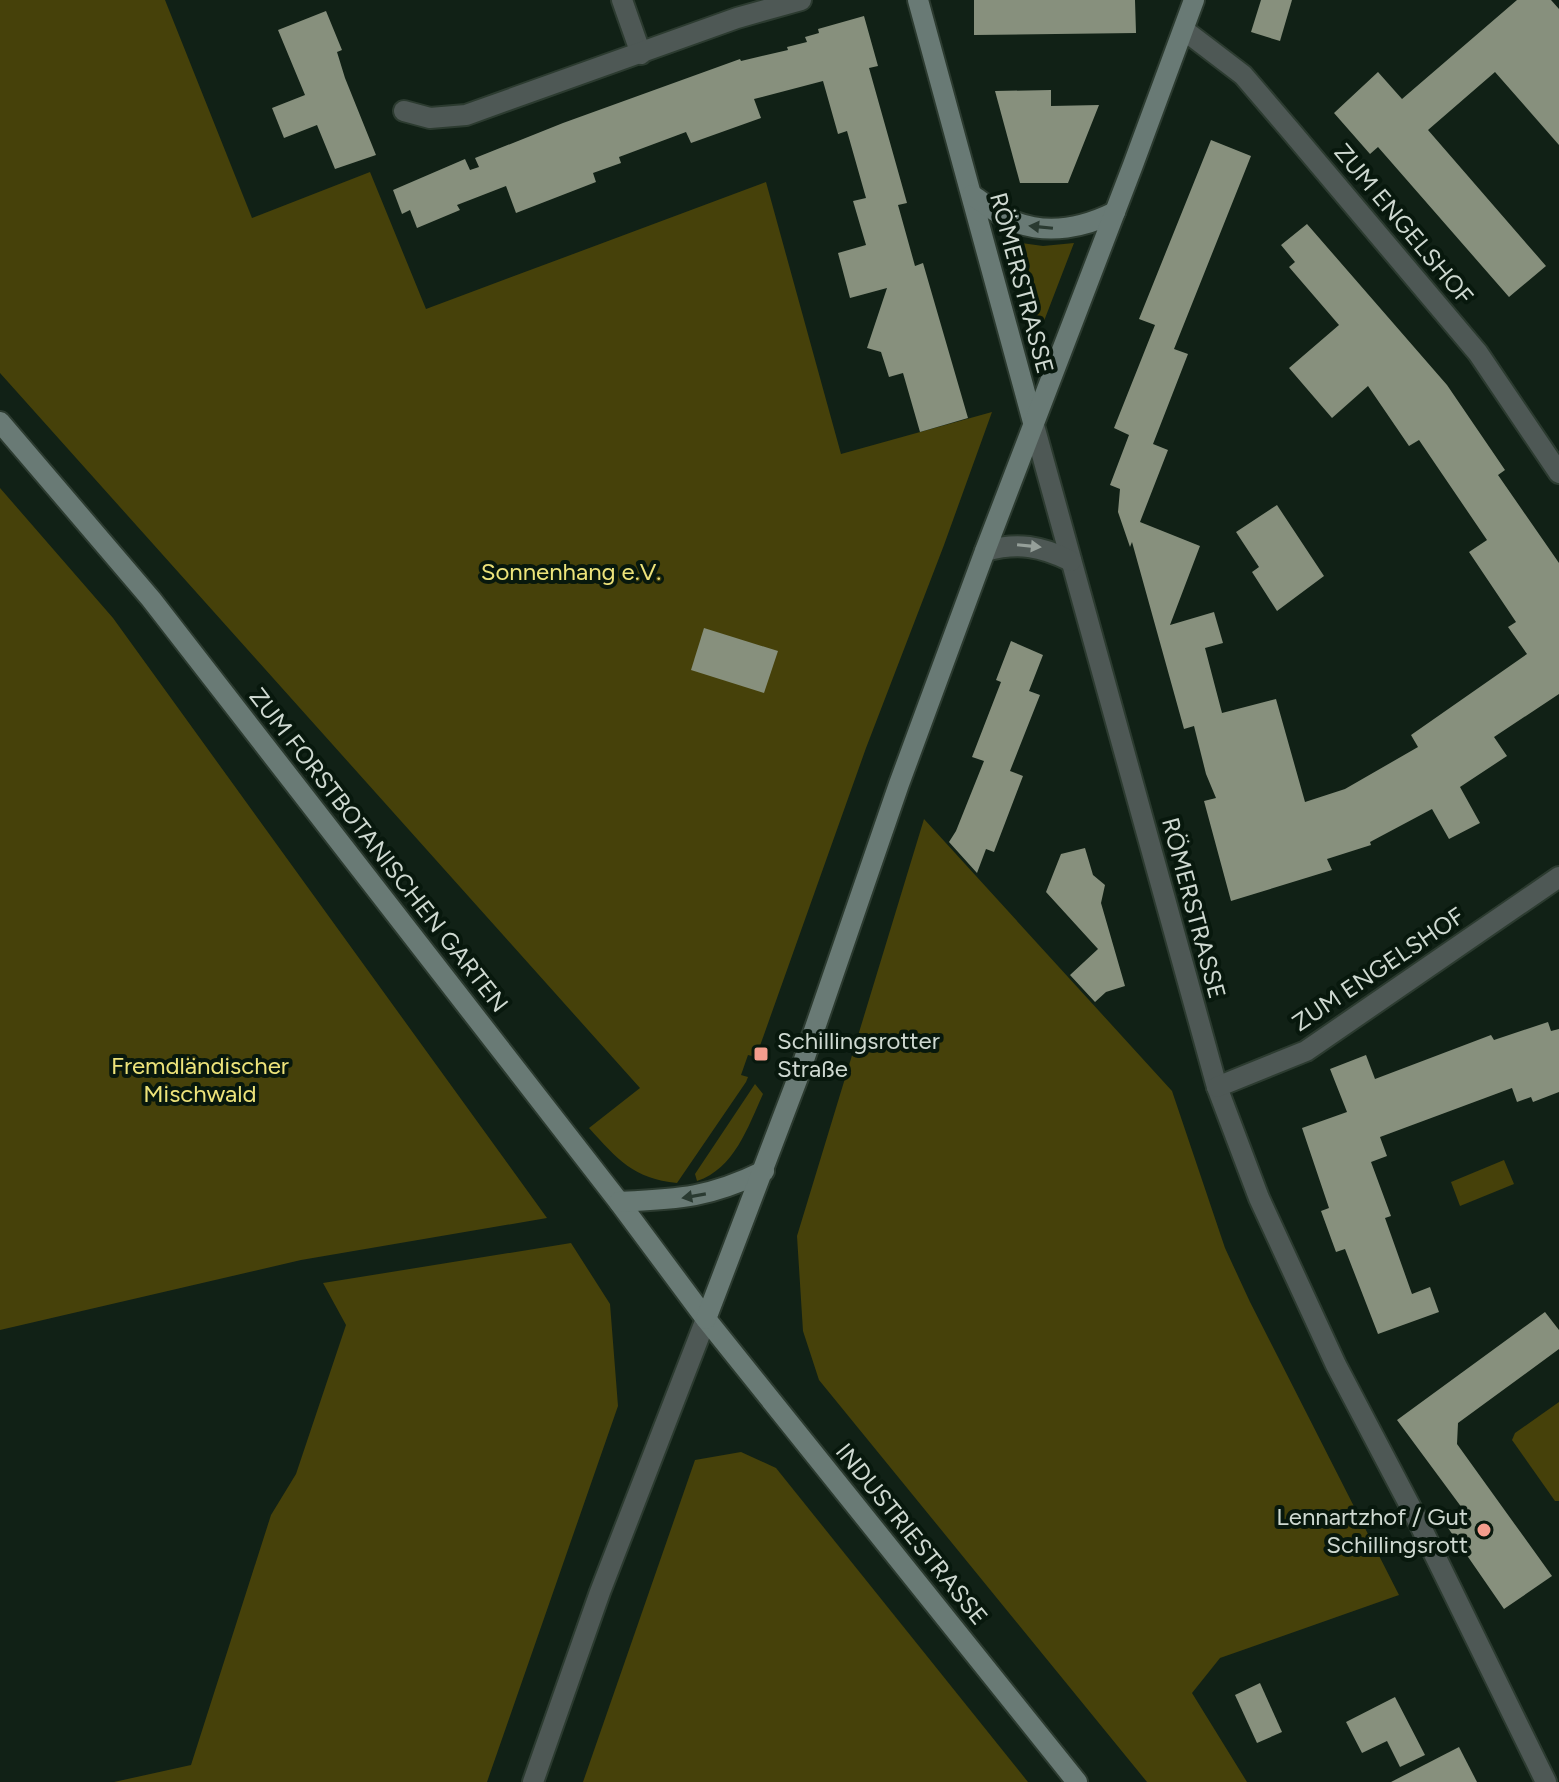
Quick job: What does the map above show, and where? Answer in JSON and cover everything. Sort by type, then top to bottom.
[{"type":"street","points":[[622,0],[641,54]]},
{"type":"street","points":[[404,111],[430,118],[466,115],[737,18],[801,0]]},
{"type":"street","name":"RÖMERSTRASSE","points":[[918,0],[1217,1087],[1259,1198],[1336,1365],[1420,1525],[1546,1782]]},
{"type":"street","points":[[533,1782],[600,1592],[764,1171],[899,784],[985,551],[1194,0]]},
{"type":"street","name":"ZUM ENGELSHOF","points":[[1184,30],[1243,75],[1290,130],[1478,353],[1559,473]]},
{"type":"street","points":[[972,195],[1015,222],[1033,226],[1075,227],[1092,224],[1115,212]]},
{"type":"street","name":"ZUM FORSTBOTANISCHEN GARTEN","points":[[0,422],[151,599],[619,1202],[706,1319]]},
{"type":"street","points":[[985,551],[1006,545],[1025,545],[1046,549],[1071,561]]},
{"type":"street","name":"ZUM ENGELSHOF","points":[[1217,1087],[1306,1051],[1559,877]]},
{"type":"street","points":[[619,1202],[695,1197],[729,1188],[764,1171]]},
{"type":"street","name":"INDUSTRIESTRASSE","points":[[706,1319],[1077,1782]]},
{"type":"green space","name":"Sonnenhang e.V.","points":[[0,0],[165,0],[252,218],[370,172],[426,309],[766,182],[841,454],[992,412],[866,748],[756,1057],[748,1055],[741,1075],[748,1077],[746,1082],[677,1183],[649,1177],[627,1166],[589,1128],[640,1088],[0,373]]},
{"type":"green space","points":[[1015,242],[1043,246],[1074,243],[1044,321],[1037,319]]},
{"type":"green space","name":"Fremdländischer Mischwald","points":[[0,488],[113,618],[547,1218],[301,1260],[0,1330]]},
{"type":"green space","points":[[924,819],[1172,1091],[1225,1248],[1399,1595],[1220,1658],[1192,1693],[1247,1782],[1147,1782],[819,1380],[803,1331],[797,1236]]},
{"type":"green space","points":[[755,1084],[763,1094],[738,1145],[721,1167],[697,1181],[695,1174]]},
{"type":"green space","points":[[1504,1160],[1514,1184],[1460,1206],[1451,1182]]},
{"type":"green space","points":[[571,1243],[610,1304],[618,1406],[487,1782],[114,1782],[191,1765],[271,1515],[296,1474],[346,1325],[323,1283]]},
{"type":"green space","points":[[1559,1402],[1559,1501],[1555,1501],[1512,1440],[1515,1433]]},
{"type":"green space","points":[[741,1452],[776,1468],[1028,1782],[583,1782],[695,1460]]},
{"type":"building","points":[[974,0],[1135,0],[1136,33],[974,35]]},
{"type":"building","points":[[1261,0],[1292,0],[1280,41],[1251,32]]},
{"type":"building","points":[[1517,0],[1551,0],[1559,9],[1559,145],[1495,72],[1428,130],[1546,266],[1509,297],[1378,147],[1370,154],[1334,113],[1378,72],[1402,99]]},
{"type":"building","points":[[326,11],[342,50],[337,52],[345,78],[376,155],[335,169],[317,125],[284,138],[272,108],[305,95],[278,30]]},
{"type":"building","points":[[864,16],[878,66],[869,68],[907,203],[898,205],[915,266],[923,263],[968,418],[920,432],[903,373],[889,377],[881,352],[867,348],[887,288],[850,298],[838,253],[866,245],[853,201],[866,198],[847,131],[838,134],[823,81],[754,99],[761,118],[691,143],[686,132],[619,157],[621,163],[593,173],[596,182],[516,213],[506,186],[457,205],[460,210],[417,228],[410,210],[402,214],[393,190],[465,159],[470,170],[479,167],[475,158],[563,123],[740,59],[788,50],[787,47],[807,42],[805,37],[819,33],[818,29]]},
{"type":"building","points":[[1051,90],[1051,106],[1099,105],[1068,183],[1020,183],[995,91]]},
{"type":"building","points":[[1211,140],[1251,156],[1174,349],[1188,354],[1153,444],[1168,450],[1140,522],[1200,546],[1170,625],[1214,612],[1223,643],[1205,648],[1222,713],[1276,699],[1305,802],[1345,789],[1418,747],[1411,735],[1527,654],[1508,627],[1516,622],[1469,552],[1487,540],[1419,440],[1409,446],[1368,386],[1332,418],[1289,368],[1339,325],[1289,267],[1295,262],[1281,245],[1307,224],[1447,385],[1505,470],[1498,475],[1559,563],[1559,694],[1494,737],[1507,756],[1460,787],[1480,823],[1449,839],[1432,809],[1370,842],[1371,845],[1327,859],[1332,870],[1231,901],[1204,801],[1216,798],[1206,774],[1194,726],[1184,729],[1132,542],[1130,547],[1118,512],[1120,489],[1110,485],[1129,435],[1114,428],[1155,325],[1139,319]]},
{"type":"building","points":[[1277,505],[1324,576],[1277,611],[1252,572],[1259,567],[1236,532]]},
{"type":"building","points":[[704,628],[778,651],[764,693],[691,670]]},
{"type":"building","points":[[1011,641],[1043,655],[1029,691],[1040,695],[1010,771],[1023,776],[994,852],[986,849],[977,873],[949,842],[984,761],[972,757],[1001,682],[996,680]]},
{"type":"building","points":[[1085,848],[1093,875],[1105,885],[1101,903],[1125,986],[1106,992],[1095,1002],[1070,975],[1098,949],[1046,892],[1061,854]]},
{"type":"building","points":[[1548,1022],[1551,1031],[1559,1029],[1559,1092],[1533,1102],[1531,1097],[1517,1102],[1512,1088],[1380,1137],[1387,1156],[1371,1162],[1391,1216],[1385,1218],[1412,1294],[1430,1287],[1439,1312],[1378,1334],[1345,1249],[1336,1252],[1321,1211],[1329,1208],[1302,1128],[1347,1112],[1330,1069],[1366,1055],[1375,1079],[1491,1035],[1494,1040]]},
{"type":"building","points":[[1545,1312],[1559,1330],[1559,1349],[1458,1423],[1457,1444],[1552,1576],[1504,1609],[1446,1525],[1465,1512],[1397,1420]]},
{"type":"building","points":[[1260,1683],[1282,1732],[1257,1743],[1235,1695]]},
{"type":"building","points":[[1395,1697],[1425,1755],[1400,1767],[1387,1741],[1362,1753],[1346,1722]]},
{"type":"building","points":[[1459,1747],[1477,1782],[1391,1782]]},
{"type":"place","name":"Schillingsrotter Straße","points":[[761,1054]]},
{"type":"place","name":"Lennartzhof / Gut Schillingsrott","points":[[1484,1530]]}]
